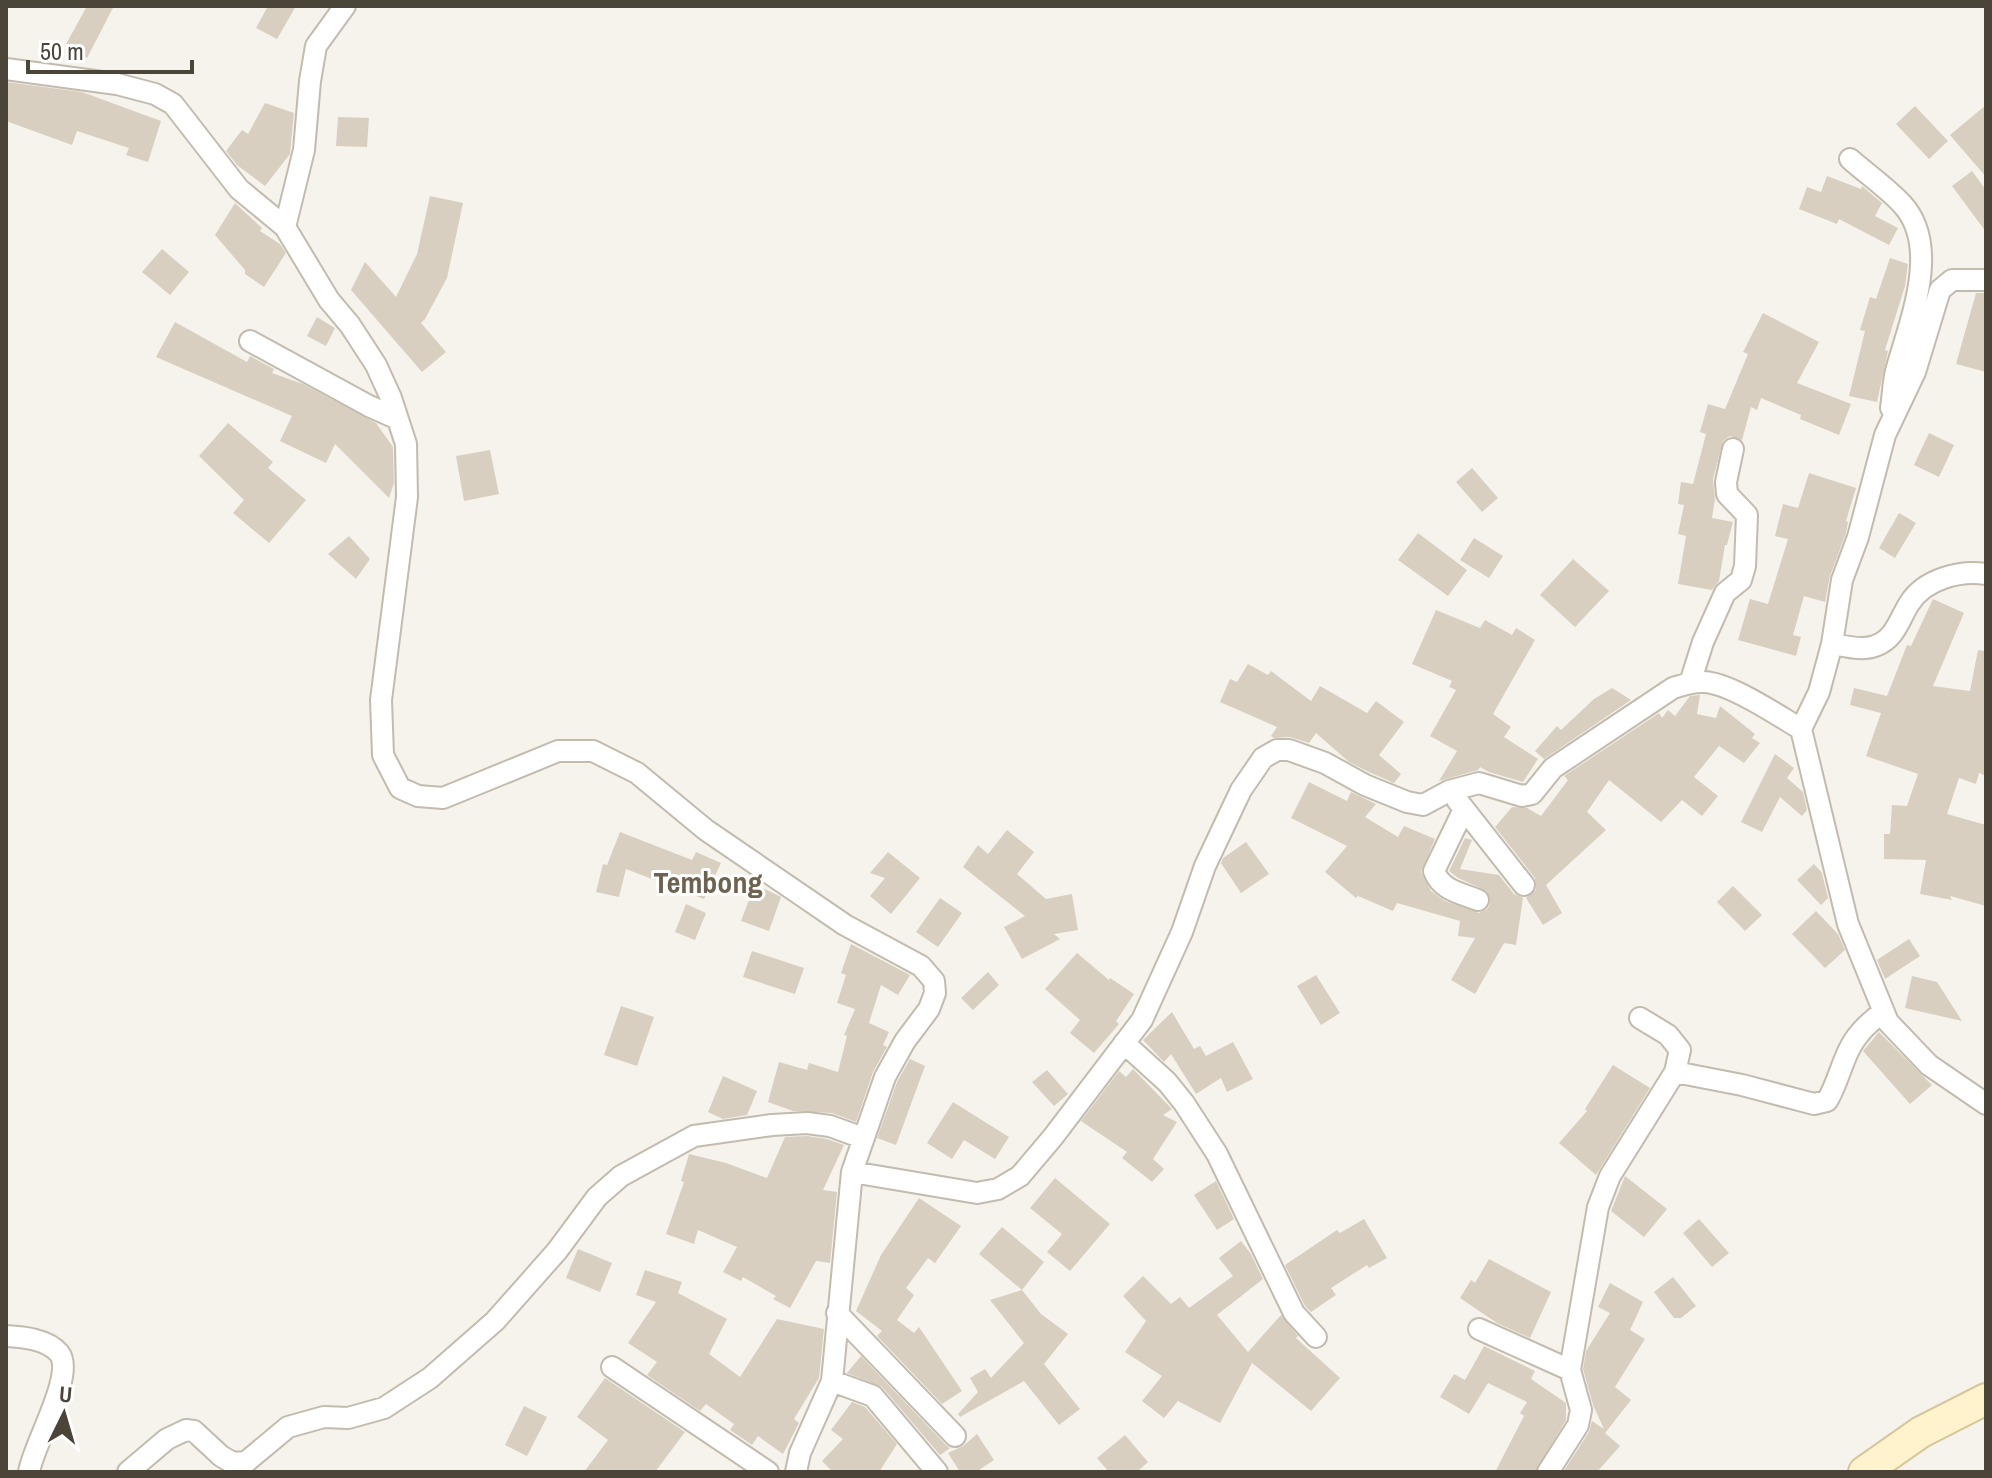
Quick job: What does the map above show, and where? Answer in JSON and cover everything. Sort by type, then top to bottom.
[{"type":"street","points":[[285,227],[304,150],[316,46],[345,6]]},
{"type":"street","points":[[6,69],[117,84],[155,94],[173,104],[239,189],[285,227],[329,300],[376,365],[406,444],[407,497],[381,700],[383,755],[400,788],[418,796],[443,798],[558,751],[593,751],[637,773],[706,830],[845,925],[921,966],[934,981],[935,993],[929,1009],[905,1041],[885,1077],[852,1172],[832,1381],[800,1453],[796,1472]]},
{"type":"street","points":[[1850,159],[1903,205],[1913,222],[1922,270],[1895,375],[1885,435],[1858,537],[1842,580],[1832,644],[1819,692],[1801,729],[1848,924],[1888,1022],[1929,1065],[1986,1104]]},
{"type":"street","points":[[1885,435],[1915,372],[1940,290],[1952,280],[1986,280]]},
{"type":"street","points":[[250,341],[396,418]]},
{"type":"street","points":[[1690,683],[1703,642],[1725,593],[1741,580],[1745,566],[1747,515],[1727,494],[1726,482],[1733,449]]},
{"type":"street","points":[[1832,644],[1874,647],[1891,637],[1911,600],[1932,583],[1968,572],[1986,574]]},
{"type":"street","points":[[852,1172],[977,1193],[998,1189],[1020,1176],[1142,1020],[1182,932],[1209,858],[1241,790],[1263,758],[1277,750],[1289,750],[1325,763],[1365,785],[1423,805],[1449,791],[1479,783],[1522,796],[1532,794],[1553,768],[1673,688],[1690,683],[1707,682],[1744,696],[1801,729]]},
{"type":"street","points":[[1449,791],[1524,885]]},
{"type":"street","points":[[1464,809],[1434,871],[1437,880],[1447,889],[1478,900]]},
{"type":"street","points":[[1675,1072],[1814,1104],[1827,1101],[1860,1032],[1883,1011]]},
{"type":"street","points":[[1548,1472],[1578,1425],[1581,1410],[1570,1370],[1598,1207],[1610,1176],[1675,1072],[1680,1050],[1676,1042],[1640,1018]]},
{"type":"street","points":[[1124,1043],[1167,1082],[1184,1103],[1217,1154],[1294,1313],[1316,1337]]},
{"type":"street","points":[[128,1472],[167,1439],[186,1430],[194,1431],[233,1463],[246,1462],[288,1427],[324,1417],[348,1418],[384,1408],[430,1378],[495,1321],[557,1251],[597,1197],[621,1176],[694,1136],[807,1123],[830,1126],[863,1138]]},
{"type":"street","points":[[837,1313],[955,1436]]},
{"type":"street","points":[[1479,1329],[1570,1370]]},
{"type":"street","points":[[6,1336],[43,1342],[57,1350],[62,1359],[62,1374],[55,1401],[29,1472]]},
{"type":"street","points":[[612,1367],[768,1472]]},
{"type":"street","points":[[832,1381],[873,1396],[937,1472]]},
{"type":"street","points":[[1864,1472],[1921,1432],[1986,1399]]},
{"type":"building","points":[[87,6],[114,6],[87,58],[65,46]]},
{"type":"building","points":[[268,6],[296,6],[277,39],[256,28]]},
{"type":"building","points":[[6,82],[82,92],[161,121],[148,162],[126,155],[129,148],[77,131],[72,145],[6,121]]},
{"type":"building","points":[[265,103],[294,113],[290,154],[265,186],[237,165],[226,151],[242,130],[248,134]]},
{"type":"building","points":[[1986,105],[1986,177],[1950,135]]},
{"type":"building","points":[[1915,106],[1948,141],[1929,159],[1896,124]]},
{"type":"building","points":[[338,117],[369,118],[367,147],[336,146]]},
{"type":"building","points":[[1972,171],[1986,190],[1986,232],[1952,186]]},
{"type":"building","points":[[1827,176],[1861,189],[1862,186],[1882,203],[1875,216],[1898,228],[1889,245],[1839,219],[1837,224],[1799,209],[1807,187],[1821,192]]},
{"type":"building","points":[[430,196],[463,203],[447,278],[421,323],[446,352],[422,372],[351,290],[365,262],[396,297],[417,254]]},
{"type":"building","points":[[235,203],[262,228],[260,231],[280,244],[286,253],[264,287],[245,274],[245,270],[215,235]]},
{"type":"building","points":[[162,249],[189,272],[170,295],[142,272]]},
{"type":"building","points":[[1890,258],[1908,264],[1905,286],[1885,350],[1888,351],[1877,402],[1849,396],[1865,331],[1860,330],[1870,297],[1876,299]]},
{"type":"building","points":[[1976,293],[1986,293],[1986,372],[1956,364]]},
{"type":"building","points":[[1763,313],[1819,342],[1797,383],[1851,404],[1839,435],[1761,398],[1757,410],[1751,407],[1742,440],[1730,436],[1723,441],[1713,479],[1715,499],[1712,518],[1733,522],[1725,545],[1719,581],[1712,590],[1678,584],[1686,536],[1678,534],[1684,505],[1678,504],[1681,482],[1693,484],[1706,434],[1700,432],[1708,404],[1725,409],[1748,354],[1743,352]]},
{"type":"building","points":[[317,317],[335,328],[326,346],[307,336]]},
{"type":"building","points":[[175,322],[247,362],[250,356],[274,369],[272,373],[303,384],[376,423],[393,447],[394,483],[389,498],[335,444],[326,463],[280,441],[292,416],[156,357]]},
{"type":"building","points":[[228,423],[273,462],[268,468],[306,500],[269,543],[233,513],[244,500],[199,456]]},
{"type":"building","points":[[1929,433],[1954,445],[1939,477],[1914,465]]},
{"type":"building","points":[[490,450],[499,494],[464,501],[456,456]]},
{"type":"building","points":[[1472,468],[1498,498],[1482,512],[1456,482]]},
{"type":"building","points":[[1809,473],[1856,488],[1825,602],[1804,596],[1793,635],[1801,637],[1796,656],[1738,640],[1750,599],[1768,604],[1788,539],[1775,536],[1783,504],[1798,508]]},
{"type":"building","points":[[1899,513],[1916,523],[1895,558],[1879,548]]},
{"type":"building","points":[[1418,533],[1467,570],[1448,596],[1398,560]]},
{"type":"building","points":[[349,536],[370,559],[356,579],[328,554]]},
{"type":"building","points":[[1474,538],[1503,556],[1489,578],[1460,560]]},
{"type":"building","points":[[1573,559],[1609,591],[1575,627],[1540,595]]},
{"type":"building","points":[[1933,599],[1964,613],[1933,686],[1970,691],[1978,650],[1986,651],[1986,776],[1979,773],[1976,784],[1959,778],[1947,814],[1986,825],[1986,906],[1950,896],[1952,900],[1920,894],[1926,860],[1884,859],[1884,834],[1890,834],[1892,805],[1907,806],[1918,774],[1866,756],[1881,713],[1850,705],[1854,688],[1887,696],[1907,645],[1911,646]]},
{"type":"building","points":[[1436,610],[1480,628],[1485,620],[1512,635],[1516,628],[1535,640],[1493,714],[1511,727],[1504,737],[1538,759],[1523,782],[1480,767],[1439,781],[1457,751],[1430,736],[1456,690],[1449,687],[1452,681],[1412,664]]},
{"type":"building","points":[[1248,664],[1268,675],[1271,671],[1311,701],[1320,686],[1367,713],[1376,701],[1404,722],[1379,755],[1401,774],[1394,783],[1371,773],[1349,762],[1316,733],[1309,743],[1290,737],[1274,738],[1271,736],[1277,727],[1220,702],[1230,679],[1237,682]]},
{"type":"building","points":[[1612,688],[1631,700],[1544,759],[1535,751],[1557,726],[1561,730],[1594,699]]},
{"type":"building","points":[[1700,695],[1697,714],[1716,718],[1720,706],[1755,734],[1752,738],[1760,743],[1744,763],[1719,746],[1694,777],[1718,796],[1702,816],[1682,800],[1661,822],[1609,780],[1587,812],[1606,830],[1546,885],[1562,913],[1543,925],[1526,898],[1536,890],[1535,878],[1495,827],[1512,807],[1527,808],[1541,816],[1568,780],[1564,776],[1659,713],[1662,718],[1668,710],[1675,716],[1690,696]]},
{"type":"building","points":[[1775,754],[1794,768],[1787,778],[1803,792],[1807,810],[1802,816],[1780,797],[1762,832],[1741,822]]},
{"type":"building","points":[[1309,782],[1347,801],[1351,792],[1376,804],[1365,817],[1398,837],[1404,826],[1435,839],[1421,872],[1431,891],[1445,901],[1479,913],[1490,904],[1487,891],[1449,871],[1465,838],[1472,840],[1460,869],[1499,875],[1514,894],[1523,898],[1516,945],[1504,943],[1475,994],[1451,980],[1475,938],[1458,936],[1460,921],[1397,903],[1393,911],[1358,896],[1356,898],[1325,872],[1347,846],[1291,818]]},
{"type":"building","points":[[1007,830],[1034,852],[1017,874],[1046,899],[1072,894],[1078,930],[1054,934],[1060,939],[1022,959],[1004,927],[1025,916],[963,867],[978,845],[988,854]]},
{"type":"building","points":[[620,832],[692,860],[696,852],[721,863],[704,899],[626,869],[619,897],[596,892],[603,864],[607,865]]},
{"type":"building","points":[[1246,842],[1269,874],[1241,893],[1221,863],[1223,858]]},
{"type":"building","points":[[888,852],[920,878],[891,914],[870,896],[885,878],[870,873]]},
{"type":"building","points":[[1814,864],[1822,873],[1828,898],[1821,905],[1797,880]]},
{"type":"building","points":[[755,884],[781,897],[769,931],[741,921]]},
{"type":"building","points":[[1733,886],[1762,915],[1745,931],[1717,902]]},
{"type":"building","points":[[940,898],[962,913],[938,947],[916,932]]},
{"type":"building","points":[[686,904],[706,913],[695,940],[675,932]]},
{"type":"building","points":[[1816,911],[1838,934],[1845,950],[1825,968],[1792,934]]},
{"type":"building","points":[[1909,939],[1920,956],[1885,979],[1877,960]]},
{"type":"building","points":[[851,944],[910,975],[898,995],[881,985],[869,1023],[889,1032],[883,1045],[887,1047],[873,1072],[856,1122],[832,1113],[793,1111],[768,1102],[779,1062],[807,1070],[809,1063],[838,1072],[847,1036],[844,1035],[855,1009],[837,1003],[846,975],[841,973]]},
{"type":"building","points":[[752,951],[804,968],[795,994],[743,977]]},
{"type":"building","points":[[1077,953],[1109,980],[1134,994],[1116,1021],[1119,1024],[1094,1053],[1070,1033],[1080,1020],[1045,989]]},
{"type":"building","points":[[988,972],[999,985],[973,1010],[961,998]]},
{"type":"building","points":[[1316,975],[1340,1013],[1321,1025],[1297,986]]},
{"type":"building","points":[[1912,976],[1937,982],[1962,1021],[1905,1008]]},
{"type":"building","points":[[621,1006],[654,1017],[637,1066],[604,1055]]},
{"type":"building","points":[[1172,1012],[1194,1049],[1200,1046],[1206,1056],[1233,1042],[1253,1079],[1227,1092],[1221,1078],[1196,1094],[1171,1054],[1164,1062],[1143,1040]]},
{"type":"building","points":[[1879,1032],[1932,1085],[1910,1104],[1863,1051]]},
{"type":"building","points":[[910,1059],[925,1066],[896,1145],[877,1138],[897,1082]]},
{"type":"building","points":[[1613,1065],[1650,1088],[1596,1175],[1559,1143],[1587,1111],[1585,1109]]},
{"type":"building","points":[[1133,1069],[1172,1109],[1163,1115],[1177,1122],[1153,1159],[1164,1169],[1152,1182],[1122,1158],[1127,1152],[1081,1121],[1119,1071],[1126,1077]]},
{"type":"building","points":[[1047,1070],[1068,1094],[1054,1106],[1032,1082]]},
{"type":"building","points":[[723,1076],[757,1091],[747,1115],[723,1119],[708,1112]]},
{"type":"building","points":[[953,1102],[1009,1137],[995,1159],[964,1140],[952,1159],[927,1143]]},
{"type":"building","points":[[807,1136],[844,1145],[823,1190],[837,1192],[830,1263],[816,1261],[790,1308],[743,1277],[741,1281],[723,1272],[737,1247],[698,1230],[694,1244],[666,1234],[684,1182],[681,1181],[689,1154],[767,1178],[785,1137]]},
{"type":"building","points":[[1625,1176],[1667,1209],[1644,1237],[1611,1211]]},
{"type":"building","points":[[1055,1178],[1110,1224],[1070,1271],[1047,1252],[1062,1234],[1030,1208]]},
{"type":"building","points":[[1216,1181],[1234,1219],[1217,1230],[1194,1195]]},
{"type":"building","points":[[919,1198],[961,1226],[935,1263],[928,1258],[906,1288],[914,1295],[897,1320],[914,1333],[919,1327],[962,1391],[942,1404],[877,1336],[882,1331],[856,1311],[881,1255]]},
{"type":"building","points":[[1364,1219],[1387,1258],[1369,1268],[1367,1265],[1331,1288],[1336,1295],[1311,1312],[1285,1265],[1337,1230],[1340,1233]]},
{"type":"building","points":[[1699,1219],[1729,1253],[1712,1267],[1683,1233]]},
{"type":"building","points":[[1002,1227],[1044,1262],[1022,1290],[979,1254]]},
{"type":"building","points":[[1241,1241],[1263,1279],[1217,1315],[1248,1352],[1281,1315],[1298,1336],[1296,1338],[1340,1378],[1311,1411],[1252,1363],[1220,1423],[1178,1401],[1164,1418],[1142,1401],[1162,1376],[1125,1352],[1146,1321],[1123,1296],[1143,1276],[1171,1304],[1180,1297],[1189,1308],[1233,1276],[1219,1258]]},
{"type":"building","points":[[578,1249],[612,1263],[600,1292],[566,1278]]},
{"type":"building","points":[[1489,1259],[1551,1292],[1530,1338],[1497,1323],[1460,1298],[1471,1280],[1475,1283]]},
{"type":"building","points":[[645,1270],[682,1282],[678,1293],[727,1319],[709,1354],[740,1377],[777,1319],[824,1329],[819,1378],[794,1419],[799,1423],[783,1454],[758,1436],[752,1445],[730,1430],[734,1424],[706,1404],[700,1411],[647,1375],[657,1362],[628,1343],[656,1302],[636,1295]]},
{"type":"building","points":[[1673,1277],[1696,1306],[1681,1318],[1674,1318],[1654,1292]]},
{"type":"building","points":[[1610,1283],[1643,1302],[1630,1330],[1645,1339],[1615,1387],[1631,1400],[1605,1433],[1620,1446],[1597,1472],[1563,1472],[1589,1432],[1592,1421],[1604,1429],[1593,1405],[1583,1369],[1586,1351],[1610,1313],[1598,1307]]},
{"type":"building","points":[[1022,1290],[1041,1314],[1068,1334],[1044,1364],[1080,1409],[1059,1425],[1024,1381],[960,1417],[958,1414],[978,1392],[970,1378],[985,1369],[991,1378],[1024,1343],[990,1300]]},
{"type":"building","points":[[1484,1346],[1535,1371],[1531,1379],[1566,1403],[1566,1420],[1535,1472],[1495,1472],[1524,1416],[1520,1413],[1527,1402],[1488,1383],[1469,1414],[1440,1397],[1454,1374],[1465,1380]]},
{"type":"building","points":[[861,1356],[950,1448],[940,1455],[882,1387],[847,1373]]},
{"type":"building","points":[[605,1378],[685,1432],[655,1472],[584,1472],[608,1440],[577,1417]]},
{"type":"building","points":[[852,1402],[865,1407],[897,1444],[879,1472],[833,1472],[822,1461],[843,1439],[831,1430]]},
{"type":"building","points":[[524,1406],[547,1417],[527,1456],[505,1445]]},
{"type":"building","points":[[977,1434],[994,1460],[976,1472],[960,1472],[948,1453]]},
{"type":"building","points":[[1125,1435],[1148,1462],[1137,1472],[1109,1472],[1097,1458]]},
{"type":"district","name":"Tembong","points":[[708,883]]}]
